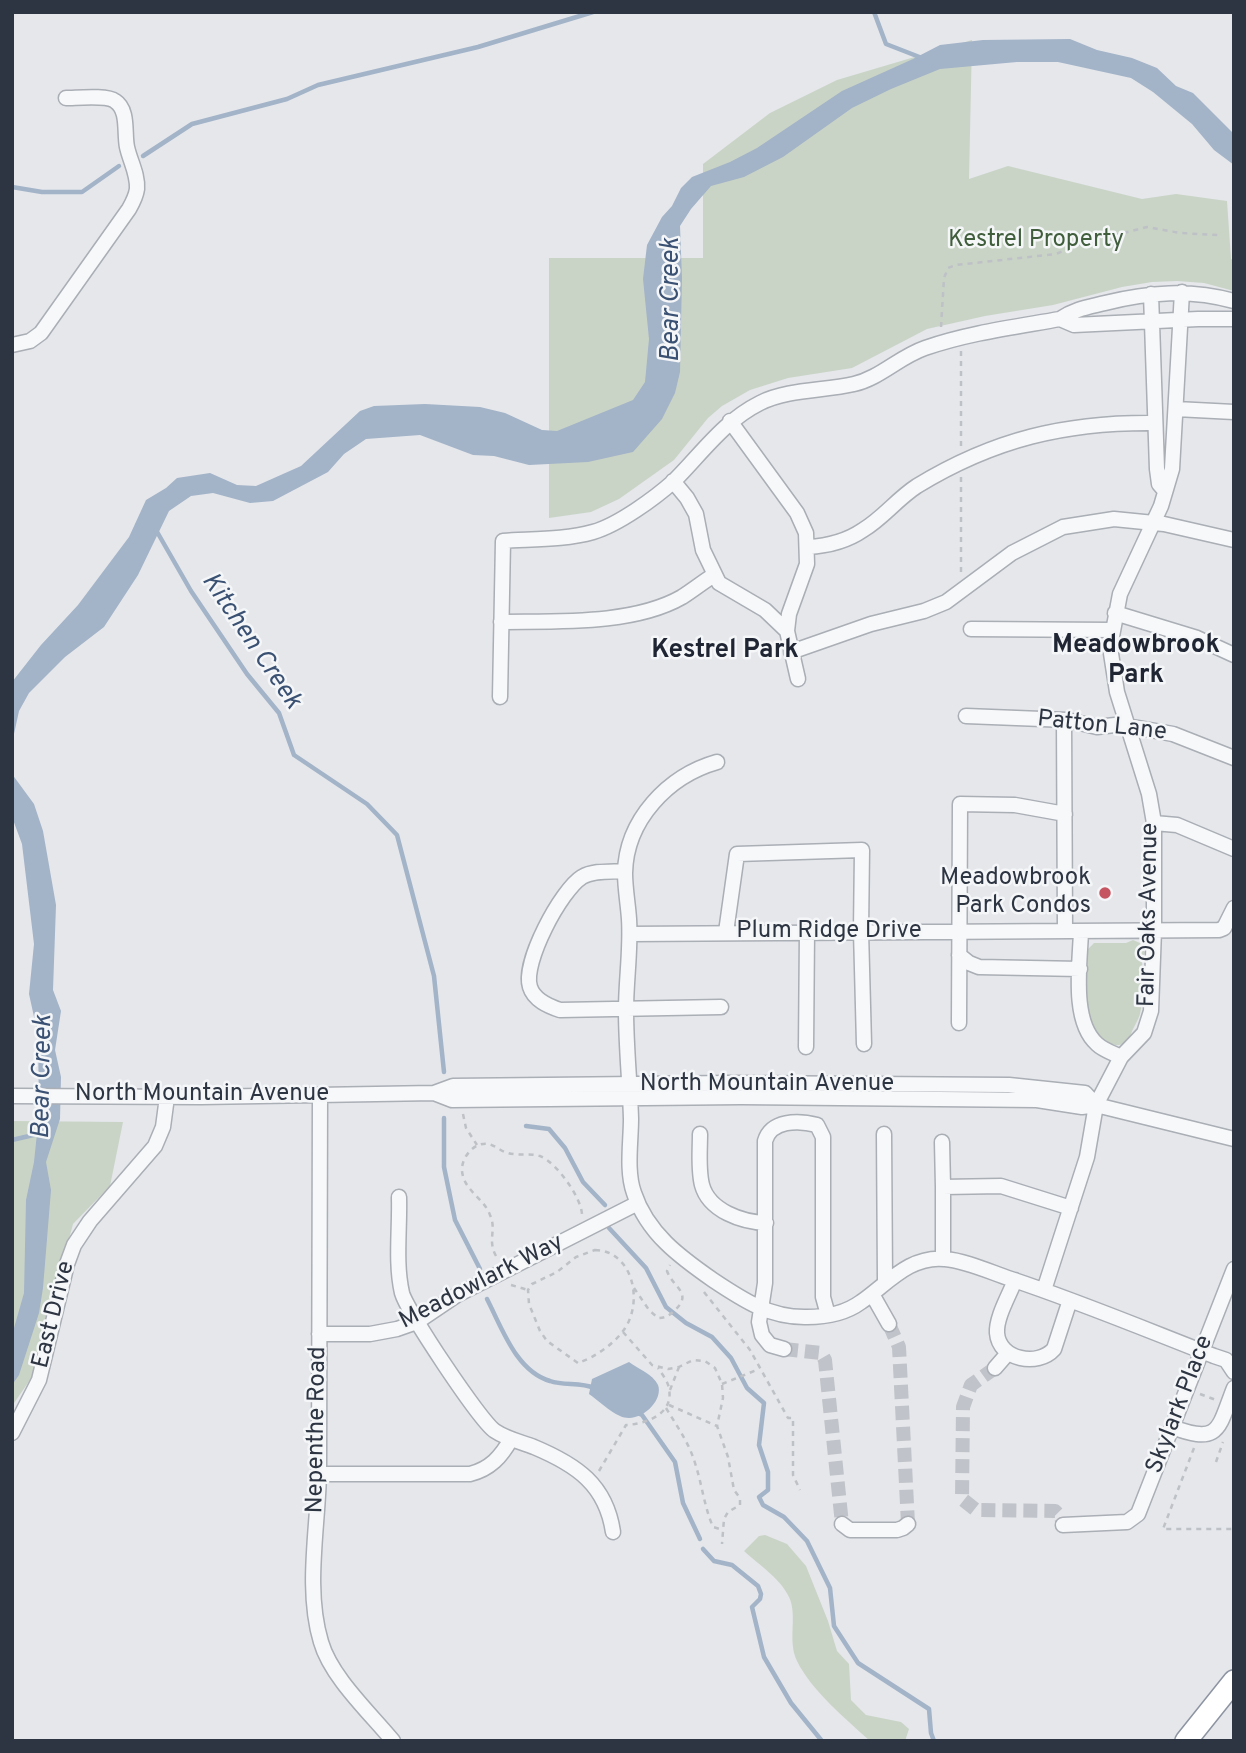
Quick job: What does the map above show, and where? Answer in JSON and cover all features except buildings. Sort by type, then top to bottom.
[{"type":"highway","points":[[1186,1741],[1234,1681]]},
{"type":"street","points":[[12,345],[30,341],[41,333],[130,209],[135,196],[136,175],[120,106],[109,98],[66,98]]},
{"type":"street","points":[[500,697],[503,541],[593,532],[608,526],[673,481],[730,421],[764,401],[855,384],[874,377],[895,362],[924,348],[1060,319],[1072,311],[1151,294],[1182,292],[1234,301]]},
{"type":"street","name":"Fair Oaks Avenue","points":[[1044,1290],[1087,1157],[1096,1105],[1121,1057],[1144,1033],[1151,1011],[1154,823],[1149,793],[1111,665],[1110,648],[1115,613],[1131,567],[1154,523],[1172,469],[1182,292]]},
{"type":"street","points":[[1151,294],[1157,469],[1159,484],[1165,491]]},
{"type":"street","points":[[1060,319],[1074,325],[1234,319]]},
{"type":"street","points":[[1176,408],[1234,412]]},
{"type":"street","points":[[730,421],[797,513],[806,533],[807,564],[789,614],[787,631],[798,679]]},
{"type":"street","points":[[808,547],[840,541],[863,531],[914,488],[961,461],[1007,443],[1089,425],[1155,423]]},
{"type":"street","points":[[673,481],[696,514],[703,550],[719,583],[765,610],[787,631]]},
{"type":"street","points":[[791,652],[946,602],[1012,553],[1063,527],[1114,519],[1154,523],[1234,540]]},
{"type":"street","points":[[501,622],[566,621],[649,611],[682,597],[713,575]]},
{"type":"street","points":[[1115,613],[1196,638],[1234,655]]},
{"type":"street","points":[[971,629],[1112,630]]},
{"type":"street","name":"Patton Lane","points":[[966,716],[1064,720],[1097,727],[1127,726],[1174,734],[1234,758]]},
{"type":"street","points":[[1064,720],[1065,931]]},
{"type":"street","points":[[717,762],[697,767],[662,792],[649,807],[636,830],[625,871],[630,934],[626,1010],[631,1091],[631,1183],[638,1203],[662,1240],[677,1255],[740,1298],[760,1309],[780,1315],[828,1315],[845,1311],[872,1294],[885,1281],[911,1266],[943,1258],[1044,1290],[1226,1360],[1234,1372]]},
{"type":"street","points":[[959,1023],[960,804],[1014,805],[1065,814]]},
{"type":"street","points":[[1154,823],[1177,825],[1234,849]]},
{"type":"street","points":[[726,932],[737,853],[862,850],[864,1044]]},
{"type":"street","points":[[625,871],[595,872],[583,876],[567,891],[537,946],[530,970],[529,984],[537,998],[560,1010],[721,1007]]},
{"type":"street","name":"Plum Ridge Drive","points":[[630,934],[1219,930],[1224,928],[1234,908]]},
{"type":"street","points":[[806,1047],[807,931]]},
{"type":"street","points":[[1081,931],[1082,1020],[1088,1035],[1099,1046],[1121,1057]]},
{"type":"street","points":[[959,955],[979,967],[1080,969]]},
{"type":"street","name":"North Mountain Avenue","points":[[16,1096],[434,1093],[453,1086],[631,1091],[1025,1086],[1085,1093],[1096,1105],[1234,1139]]},
{"type":"street","name":"Nepenthe Road","points":[[320,1095],[319,1474],[315,1602],[322,1645],[332,1665],[393,1741]]},
{"type":"street","name":"East Drive","points":[[12,1433],[39,1380],[74,1244],[90,1221],[155,1146],[163,1127],[167,1097]]},
{"type":"street","points":[[784,1349],[770,1345],[762,1335],[760,1309],[765,1283],[765,1142],[773,1127],[782,1124],[817,1125],[823,1137],[823,1297],[828,1315]]},
{"type":"street","points":[[700,1134],[700,1175],[703,1188],[710,1199],[740,1219],[765,1223]]},
{"type":"street","points":[[884,1134],[885,1281]]},
{"type":"street","points":[[942,1142],[943,1258]]},
{"type":"street","points":[[943,1187],[1001,1186],[1071,1208]]},
{"type":"street","points":[[399,1197],[400,1281],[403,1295],[417,1322],[486,1424],[511,1439],[545,1452],[586,1477],[597,1488],[606,1504],[613,1532]]},
{"type":"street","name":"Meadowlark Way","points":[[319,1334],[370,1334],[417,1322],[457,1295],[638,1203]]},
{"type":"street","name":"Skylark Place","points":[[1063,1525],[1127,1522],[1138,1514],[1234,1269]]},
{"type":"street","points":[[1015,1280],[998,1326],[1000,1343],[1008,1353],[1031,1360],[1048,1355],[1054,1349],[1070,1300]]},
{"type":"street","points":[[872,1294],[889,1324]]},
{"type":"street","points":[[995,1368],[1008,1353]]},
{"type":"street","points":[[1172,1427],[1194,1435],[1212,1433],[1219,1426],[1234,1388]]},
{"type":"street","points":[[319,1474],[470,1474],[479,1472],[496,1461],[511,1439]]},
{"type":"street","points":[[842,1524],[850,1530],[897,1530],[908,1524]]},
{"type":"path","points":[[940,344],[944,278],[948,268],[1056,254],[1080,244],[1147,227],[1180,233],[1219,234]]},
{"type":"path","points":[[961,338],[961,589]]},
{"type":"path","points":[[463,1111],[464,1123],[477,1145]]},
{"type":"path","points":[[496,1256],[490,1245],[492,1218],[473,1195],[462,1172],[463,1161],[477,1145],[487,1144],[507,1153],[537,1155],[549,1160],[574,1193],[582,1215]]},
{"type":"path","points":[[634,1287],[630,1319],[622,1332],[605,1348],[578,1363],[547,1341],[528,1304],[528,1290],[532,1284],[557,1272],[576,1257],[595,1250],[604,1250],[614,1254],[623,1263],[634,1287],[649,1310],[658,1318],[671,1314],[683,1298],[668,1276],[667,1271],[671,1264]]},
{"type":"path","points":[[507,1281],[515,1287],[528,1290]]},
{"type":"path","points":[[703,1286],[705,1294],[750,1350],[788,1418],[793,1418],[793,1475],[800,1490]]},
{"type":"path","points":[[622,1332],[652,1365],[658,1368],[679,1367],[693,1360],[705,1361],[715,1368],[722,1384],[723,1398],[717,1426],[728,1457],[734,1490],[740,1498],[740,1505],[728,1512],[724,1519],[722,1544]]},
{"type":"path","points":[[599,1471],[626,1425],[639,1424],[661,1414],[667,1406],[679,1367]]},
{"type":"path","points":[[658,1368],[670,1390]]},
{"type":"path","points":[[722,1384],[759,1369]]},
{"type":"path","points":[[1200,1394],[1218,1401]]},
{"type":"path","points":[[667,1406],[717,1426]]},
{"type":"path","points":[[667,1406],[688,1443],[713,1527],[723,1530]]},
{"type":"path","points":[[1216,1462],[1224,1440],[1221,1437]]},
{"type":"path","points":[[1196,1444],[1163,1529],[1234,1529]]},
{"type":"green space","name":"Kestrel Property","points":[[972,40],[969,179],[1008,166],[1142,199],[1176,194],[1227,201],[1231,259],[1234,261],[1234,291],[1204,283],[1152,282],[1053,305],[927,329],[852,368],[788,378],[750,390],[722,406],[708,418],[674,460],[619,499],[591,512],[549,518],[549,258],[703,258],[703,164],[770,113],[837,80]]},
{"type":"green space","points":[[1133,940],[1140,943],[1145,953],[1142,958],[1140,1014],[1130,1040],[1115,1045],[1099,1036],[1089,1014],[1086,987],[1088,949],[1094,943],[1126,943]]},
{"type":"green space","points":[[12,1121],[123,1122],[110,1186],[73,1224],[32,1377],[12,1406]]},
{"type":"green space","points":[[765,1535],[787,1544],[806,1566],[837,1651],[849,1664],[851,1700],[866,1715],[901,1722],[909,1729],[905,1741],[870,1741],[830,1704],[803,1672],[794,1653],[793,1612],[789,1597],[775,1578],[744,1551],[759,1536]]},
{"type":"water","name":"Bear Creek","points":[[1070,39],[1157,68],[1176,86],[1193,93],[1234,134],[1234,165],[1214,150],[1192,124],[1131,78],[1058,62],[1017,62],[940,69],[891,89],[852,108],[783,157],[744,177],[711,186],[691,209],[680,226],[680,372],[675,393],[662,419],[633,452],[588,462],[529,465],[494,456],[473,455],[420,435],[366,439],[344,454],[328,472],[273,501],[250,503],[213,493],[191,496],[169,511],[138,575],[104,627],[65,657],[29,693],[19,711],[12,743],[12,682],[78,605],[129,537],[146,500],[177,478],[210,473],[237,485],[256,486],[301,466],[360,411],[374,406],[425,404],[480,407],[505,413],[542,430],[557,431],[633,400],[645,382],[649,339],[643,279],[647,245],[681,188],[692,177],[757,148],[842,91],[940,45],[983,40]]},
{"type":"water","name":"Bear Creek","points":[[12,774],[34,804],[43,831],[56,905],[53,990],[61,1011],[55,1050],[61,1077],[60,1119],[46,1162],[51,1190],[43,1288],[39,1313],[19,1375],[12,1385],[12,1335],[24,1293],[26,1200],[34,1162],[39,1114],[38,1035],[29,994],[34,944],[22,844],[12,817]]},
{"type":"water","points":[[629,1362],[653,1378],[659,1391],[654,1404],[648,1410],[627,1418],[589,1394],[592,1379]]},
{"type":"waterway","points":[[143,156],[192,124],[287,99],[318,85],[478,47],[593,12]]},
{"type":"waterway","points":[[874,12],[886,44],[922,58]]},
{"type":"waterway","points":[[12,187],[42,192],[82,192],[119,166]]},
{"type":"waterway","name":"Kitchen Creek","points":[[156,530],[191,591],[247,674],[279,713],[294,755],[367,804],[397,835],[434,976],[444,1072]]},
{"type":"waterway","name":"Kitchen Creek","points":[[444,1118],[444,1167],[455,1220],[480,1269]]},
{"type":"waterway","points":[[526,1126],[549,1129],[565,1148],[583,1182],[605,1205]]},
{"type":"waterway","name":"Bear Creek","points":[[12,1140],[42,1133]]},
{"type":"waterway","points":[[609,1228],[646,1268],[666,1307],[686,1323],[712,1337],[731,1358],[747,1388],[764,1403],[759,1445],[768,1472],[768,1490],[759,1497],[763,1505],[784,1517],[807,1541],[830,1588],[834,1626],[858,1663],[929,1709],[934,1741]]},
{"type":"waterway","name":"Kitchen Creek","points":[[487,1299],[511,1347],[528,1368],[550,1381],[594,1388]]},
{"type":"waterway","name":"Kitchen Creek","points":[[638,1413],[675,1462],[683,1503],[700,1539]]},
{"type":"waterway","name":"Kitchen Creek","points":[[703,1549],[714,1561],[732,1565],[758,1586],[760,1599],[752,1607],[764,1657],[791,1703],[822,1741]]},
{"type":"tunnel","points":[[889,1324],[899,1347],[908,1524]]},
{"type":"tunnel","points":[[784,1349],[821,1353],[825,1360],[842,1524]]},
{"type":"tunnel","points":[[995,1368],[971,1385],[963,1407],[962,1499],[976,1510],[1055,1511],[1061,1517],[1063,1525]]},
{"type":"place","name":"Meadowbrook Park Condos","points":[[1105,893]]},
{"type":"district","name":"Kestrel Park","points":[[725,652]]},
{"type":"district","name":"Meadowbrook Park","points":[[1136,662]]}]
